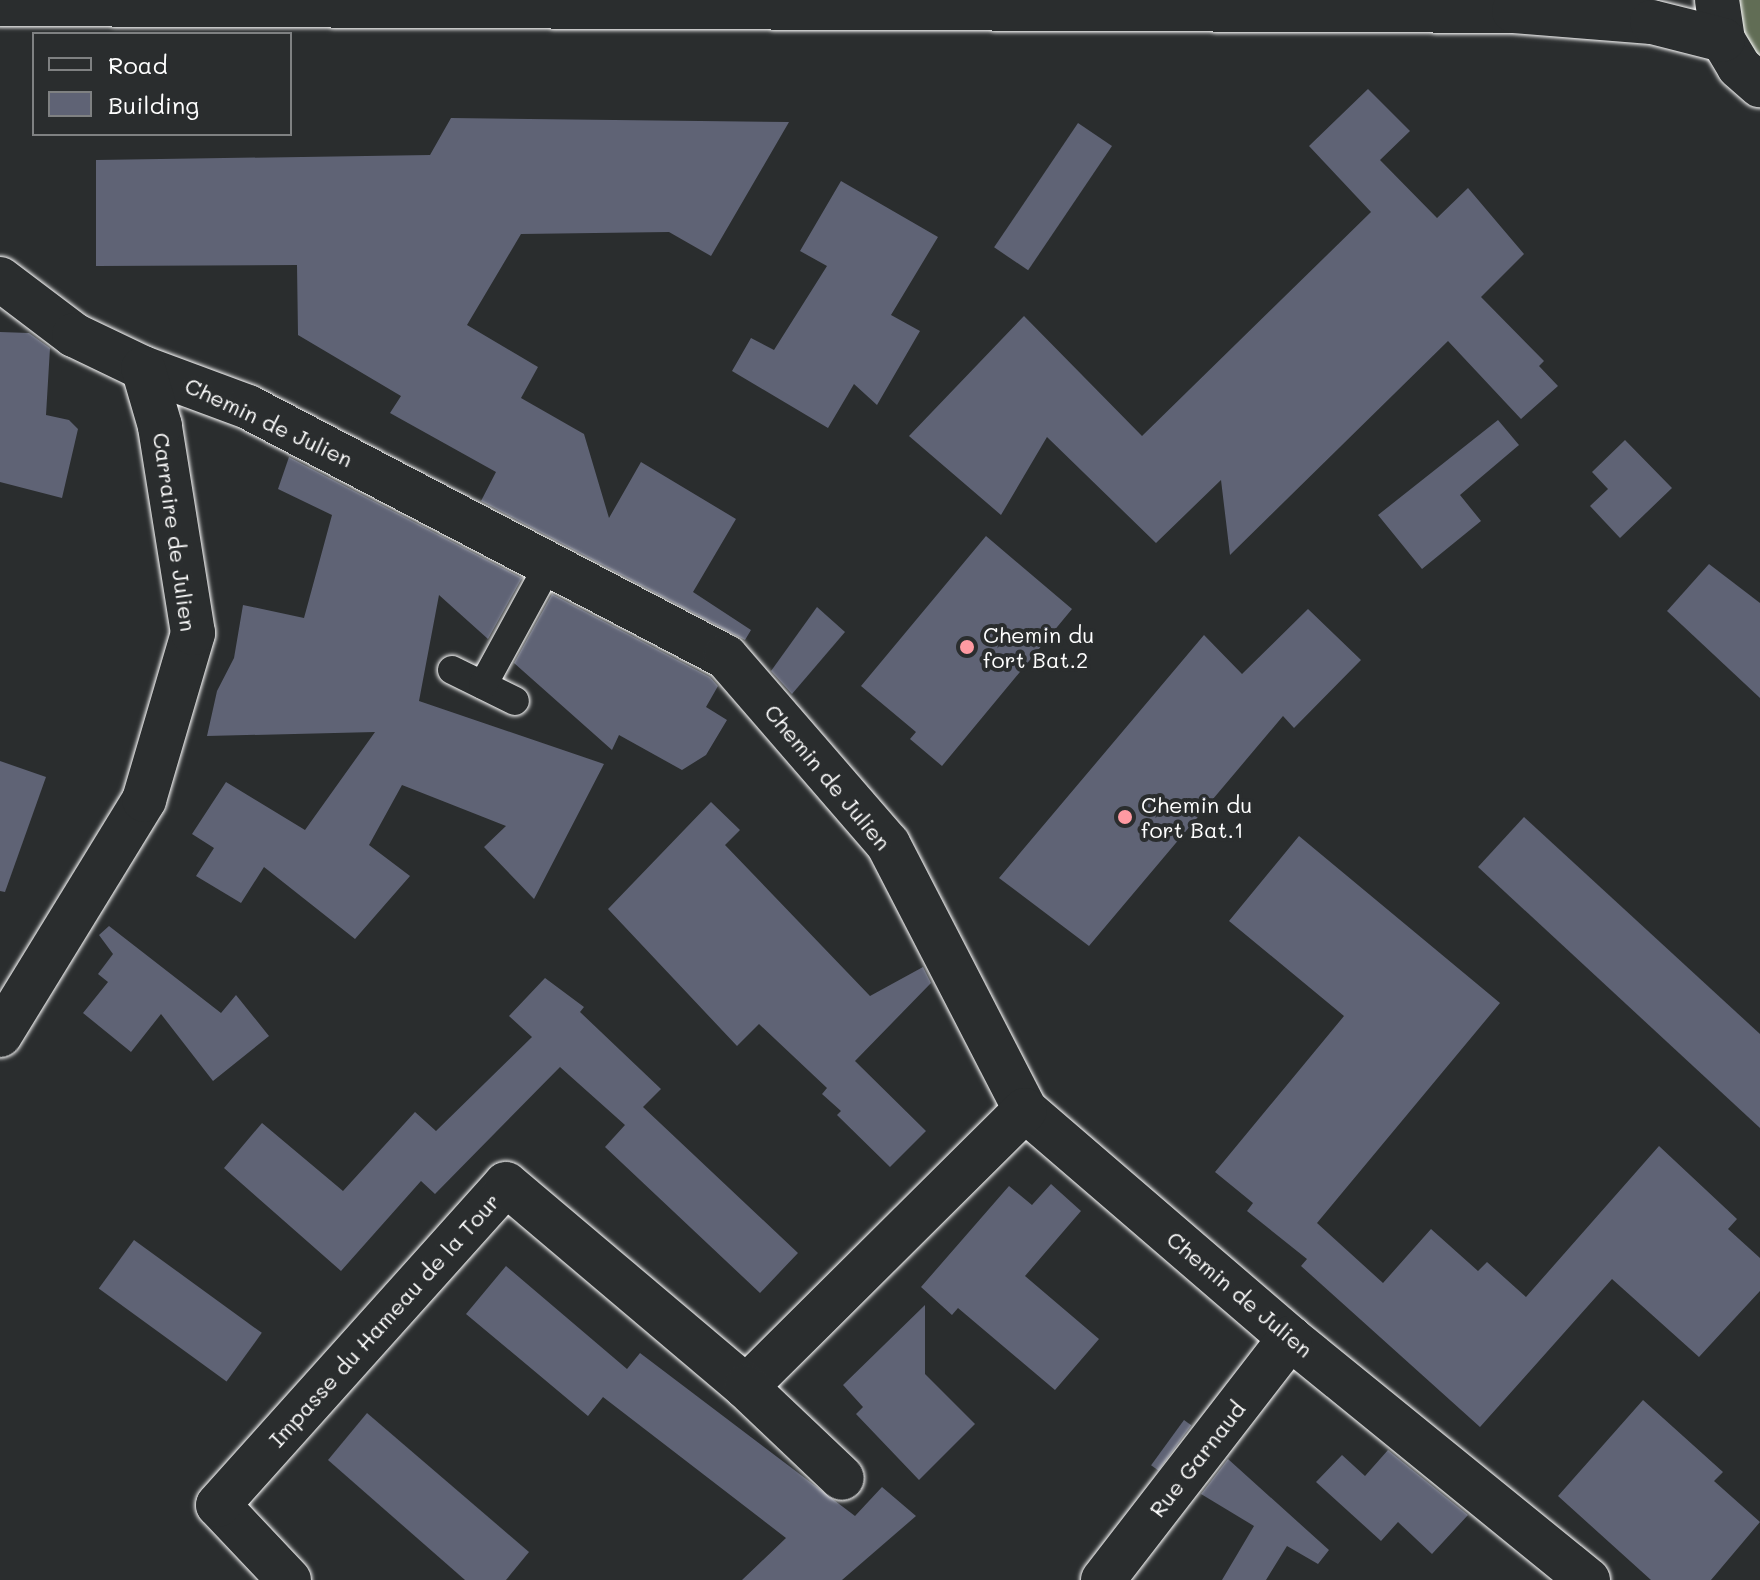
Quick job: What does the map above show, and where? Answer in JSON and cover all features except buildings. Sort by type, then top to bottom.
[{"type":"street","points":[[0,4],[1514,11],[1652,22],[1720,20],[1739,67],[1760,85]]},
{"type":"street","name":"Chemin de Julien","points":[[0,279],[74,335],[143,368],[248,407],[550,562],[726,657],[888,844],[1025,1110],[1290,1338],[1588,1580]]},
{"type":"street","name":"Carraire de Julien","points":[[0,1035],[144,800],[193,633],[160,426],[143,368]]},
{"type":"street","points":[[746,1387],[1025,1110]]},
{"type":"street","name":"Impasse du Hameau de la Tour","points":[[289,1580],[218,1505],[506,1184],[746,1387],[842,1478]]},
{"type":"street","name":"Rue Garnaud","points":[[1103,1580],[1290,1338]]},
{"type":"lane","points":[[483,685],[550,562]]},
{"type":"lane","points":[[452,670],[515,701]]},
{"type":"green space","points":[[1717,0],[1760,0],[1760,85]]},
{"type":"place","name":"Chemin du fort Bat.2","points":[[967,647]]},
{"type":"place","name":"Chemin du fort Bat.1","points":[[1125,817]]}]
